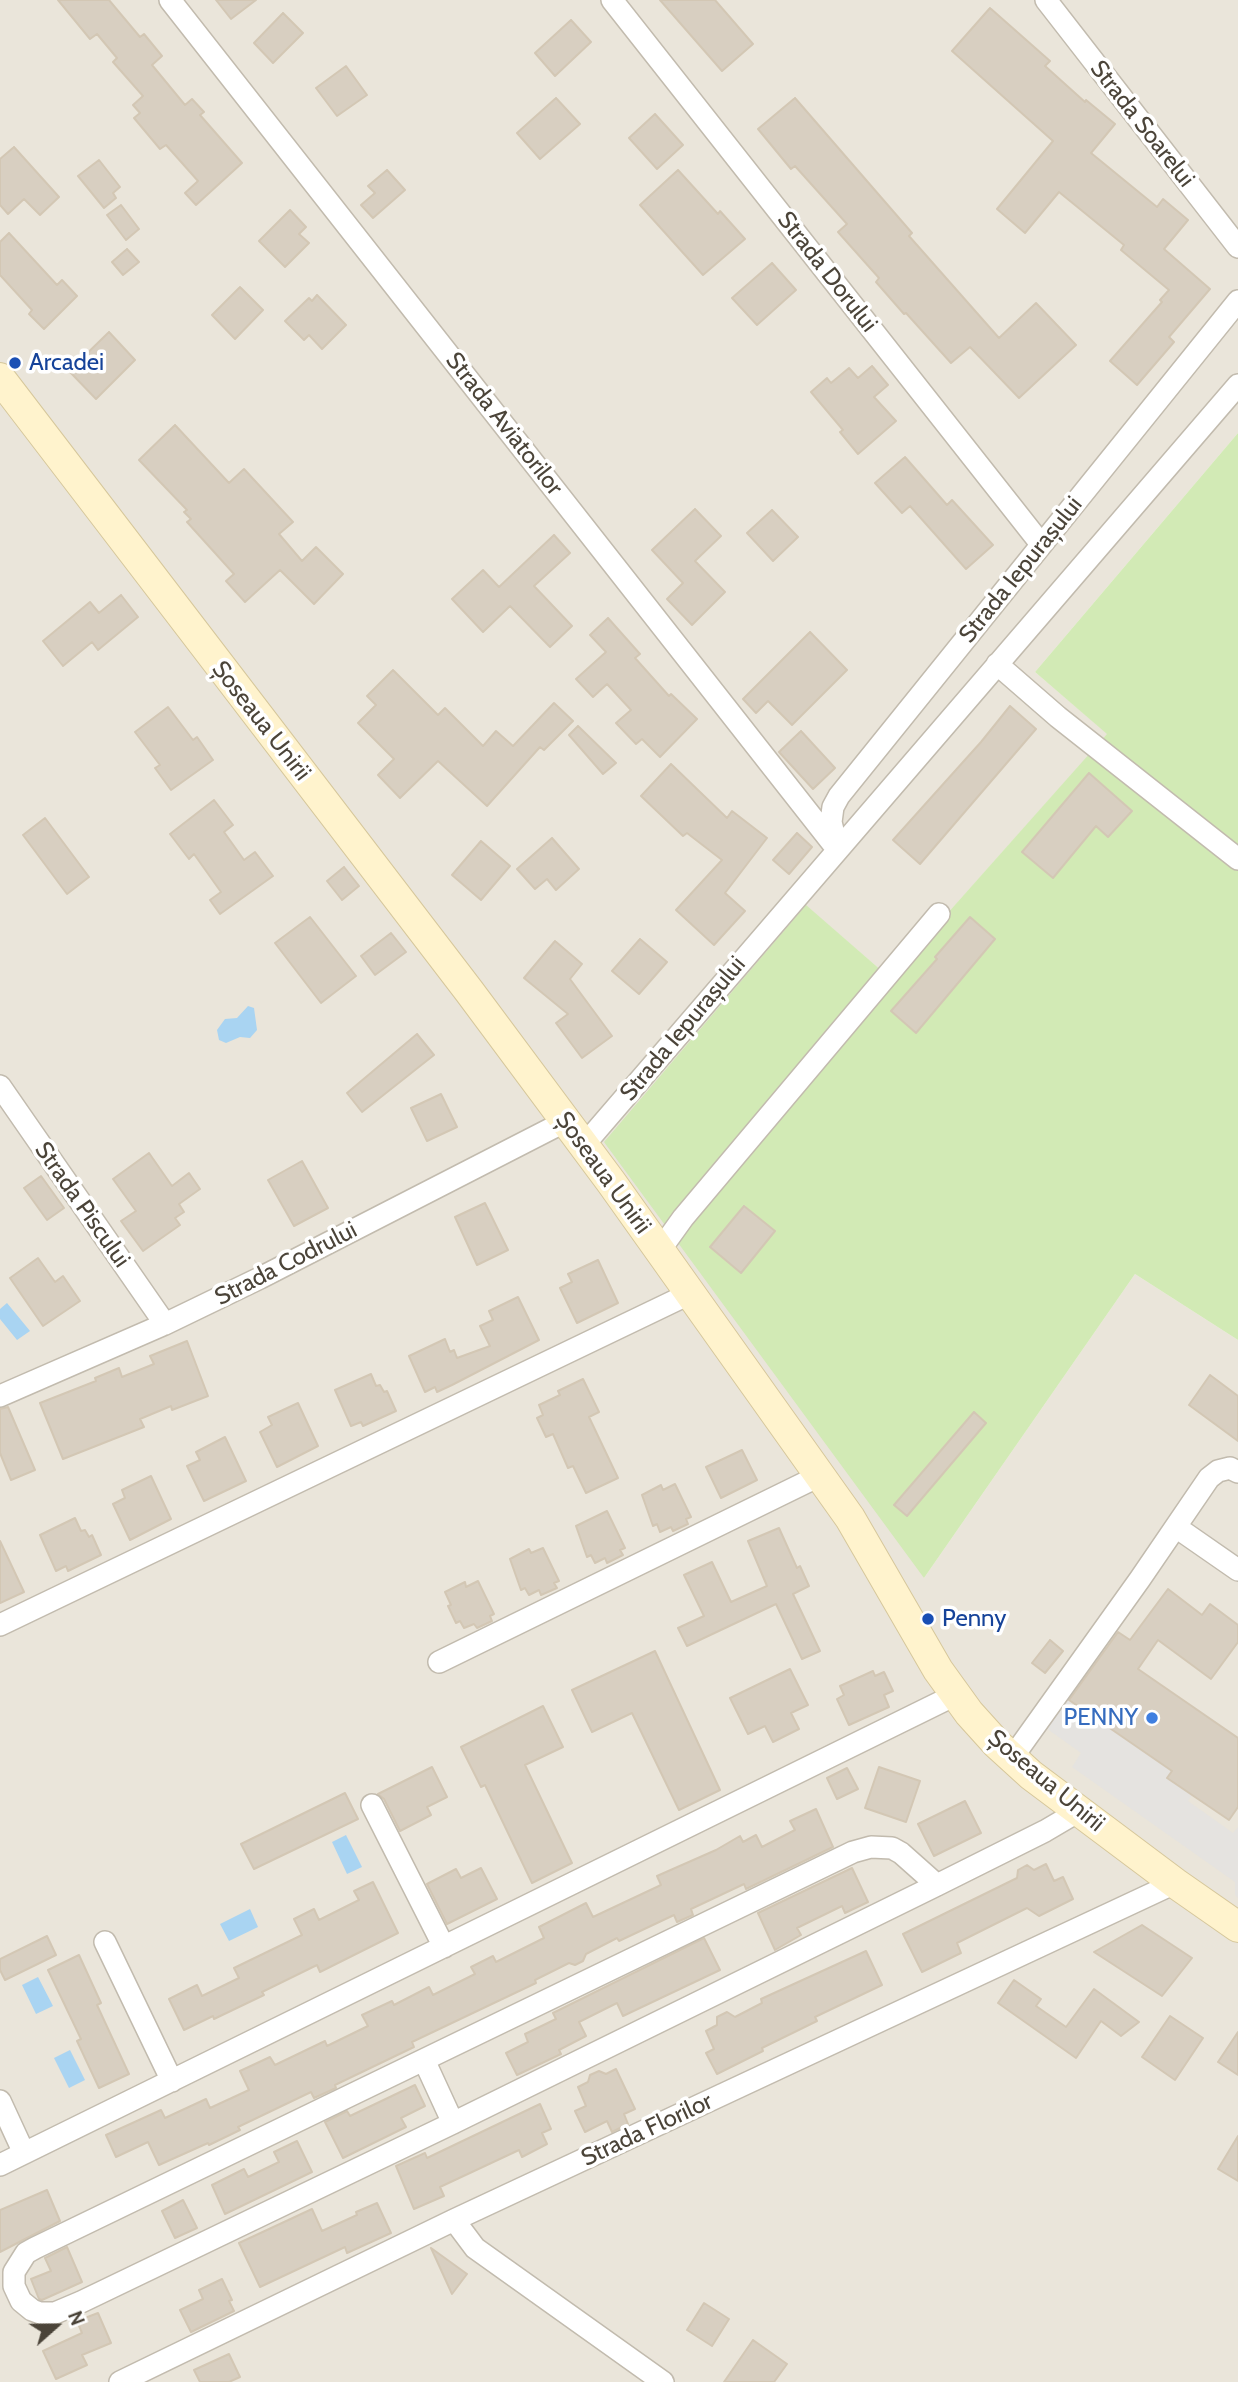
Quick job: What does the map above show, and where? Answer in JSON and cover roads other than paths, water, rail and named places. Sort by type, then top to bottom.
[{"type":"main road","name":"Șoseaua Unirii","points":[[0,378],[584,1145],[821,1475],[856,1527],[922,1644],[955,1695],[984,1731],[1012,1758],[1175,1883],[1238,1927]]},
{"type":"street","name":"Strada Aviatorilor","points":[[170,0],[837,849]]},
{"type":"street","name":"Strada Dorului","points":[[612,0],[1041,544]]},
{"type":"street","name":"Strada Soarelui","points":[[1045,0],[1238,247]]},
{"type":"street","name":"Strada Iepurașului","points":[[837,849],[831,822],[833,807],[839,796],[1238,301]]},
{"type":"street","name":"Strada Iepurașului","points":[[584,1145],[1238,385]]},
{"type":"street","points":[[997,664],[1068,725],[1238,859]]},
{"type":"street","points":[[660,1250],[683,1218],[939,914]]},
{"type":"street","name":"Strada Piscului","points":[[0,1086],[165,1324]]},
{"type":"street","name":"Strada Codrului","points":[[0,1396],[165,1324],[260,1278],[566,1121]]},
{"type":"street","points":[[0,1625],[691,1293]]},
{"type":"street","points":[[1012,1758],[1209,1478],[1218,1471],[1230,1468],[1238,1472]]},
{"type":"street","points":[[439,1662],[821,1475]]},
{"type":"street","points":[[1176,1527],[1238,1570]]},
{"type":"street","points":[[0,2165],[955,1695]]},
{"type":"street","points":[[372,1805],[444,1947]]},
{"type":"street","points":[[937,1885],[892,1848],[870,1847],[853,1852],[26,2253],[15,2272],[14,2286],[21,2301],[32,2310],[55,2313],[453,2123],[937,1885],[1079,1811]]},
{"type":"street","name":"Strada Florilor","points":[[134,2379],[454,2220],[1175,1883]]},
{"type":"street","points":[[105,1942],[172,2081]]},
{"type":"street","points":[[424,2060],[453,2123]]},
{"type":"street","points":[[0,2101],[24,2154]]},
{"type":"street","points":[[454,2220],[475,2248],[663,2382]]},
{"type":"water","points":[[248,1006],[254,1008],[257,1030],[250,1038],[240,1037],[226,1043],[219,1040],[217,1030],[225,1019],[237,1018]]},
{"type":"water","points":[[7,1303],[30,1331],[17,1340],[0,1319],[0,1309]]},
{"type":"water","points":[[346,1835],[362,1867],[347,1874],[332,1842]]},
{"type":"water","points":[[250,1909],[258,1927],[229,1941],[220,1924]]},
{"type":"water","points":[[38,1977],[53,2006],[36,2014],[22,1985]]},
{"type":"water","points":[[70,2050],[85,2080],[69,2088],[54,2058]]},
{"type":"place","name":"Arcadei","points":[[15,363]]},
{"type":"place","name":"Penny","points":[[928,1619]]},
{"type":"place","name":"PENNY","points":[[1152,1718]]}]
